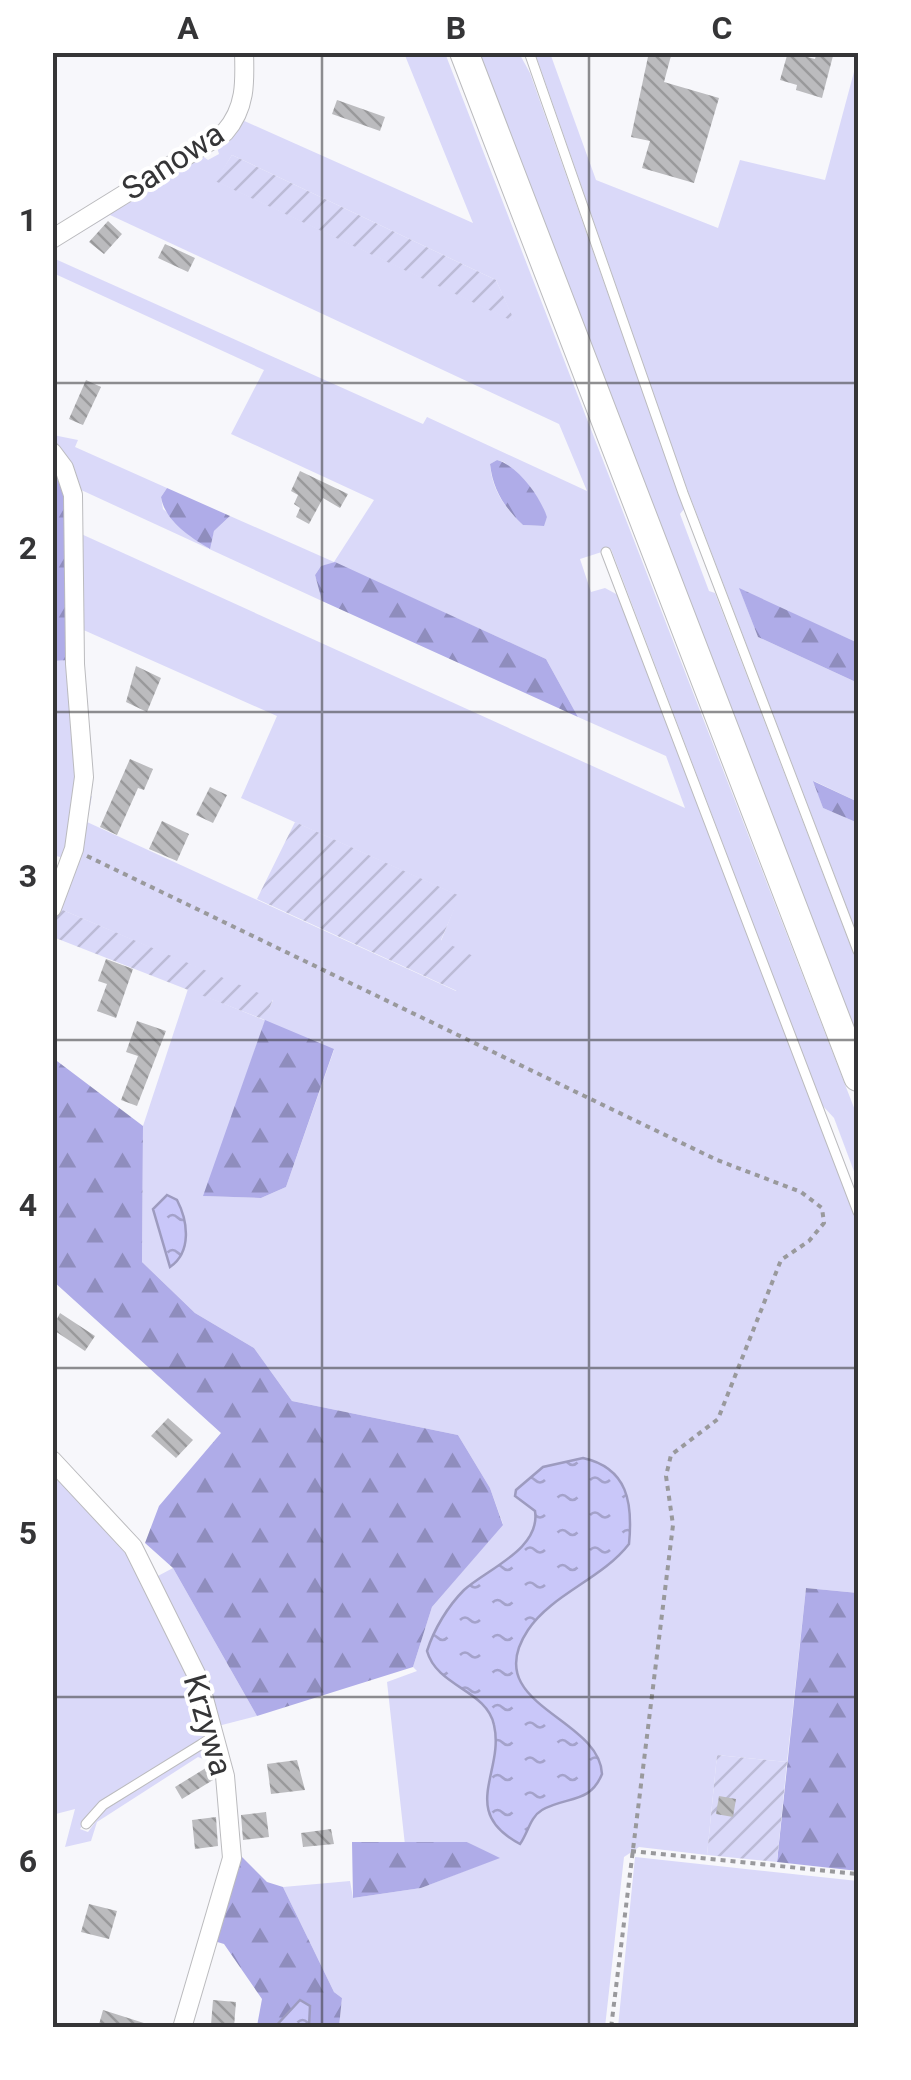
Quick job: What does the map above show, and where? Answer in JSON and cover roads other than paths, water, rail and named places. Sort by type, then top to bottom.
[{"type":"main road","points":[[464,52],[858,1077]]},
{"type":"street","name":"Sanowa","points":[[52,239],[225,132],[236,119],[245,87],[244,52]]},
{"type":"street","points":[[52,452],[64,468],[73,495],[74,664],[84,777],[74,849],[52,908]]},
{"type":"street","name":"Krzywa","points":[[52,1460],[133,1547],[198,1680],[216,1736],[225,1776],[232,1858],[182,2028]]},
{"type":"lane","points":[[529,52],[683,493],[858,950]]},
{"type":"lane","points":[[606,552],[858,1212]]},
{"type":"lane","points":[[86,1824],[104,1805],[216,1736]]},
{"type":"water","points":[[167,1195],[177,1200],[186,1236],[182,1253],[170,1267],[153,1209]]},
{"type":"water","points":[[583,1458],[610,1470],[624,1489],[630,1515],[629,1544],[538,1617],[517,1655],[518,1676],[529,1693],[583,1738],[596,1755],[602,1774],[584,1795],[538,1813],[520,1844],[491,1818],[487,1804],[496,1742],[490,1713],[441,1673],[427,1651],[458,1596],[510,1557],[530,1536],[535,1511],[515,1496],[516,1490],[543,1467]]},
{"type":"water","points":[[300,2000],[310,2006],[309,2027],[275,2027]]}]
